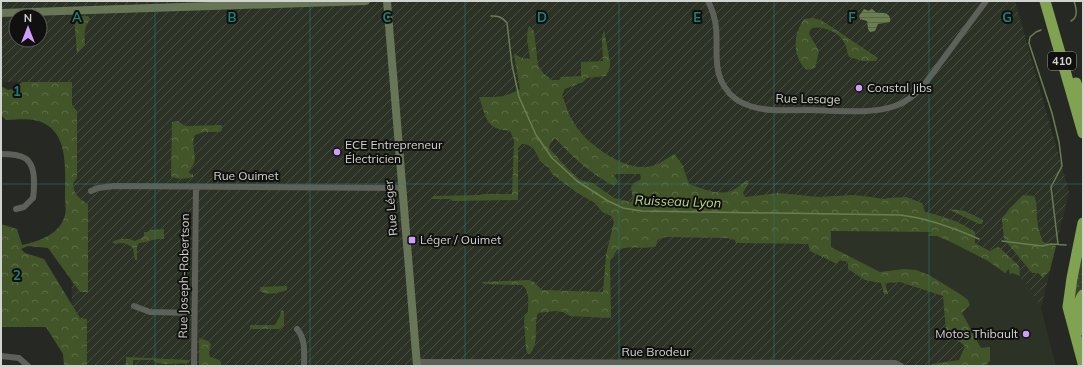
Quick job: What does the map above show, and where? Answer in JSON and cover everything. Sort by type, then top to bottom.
[{"type":"highway","name":"410","points":[[1045,1],[1083,133]]},
{"type":"highway","name":"410","points":[[1053,1],[1083,105]]},
{"type":"highway","points":[[1083,223],[1068,307],[1083,363]]},
{"type":"highway","points":[[1083,296],[1078,306],[1078,312],[1083,330]]},
{"type":"main road","points":[[1,13],[251,3],[366,1]]},
{"type":"main road","name":"Rue Léger","points":[[387,1],[417,364]]},
{"type":"street","name":"Rue Lesage","points":[[708,1],[716,26],[716,61],[719,75],[724,87],[738,100],[751,107],[766,109],[857,110],[888,108],[903,102],[915,94],[924,85],[986,1]]},
{"type":"street","points":[[1,154],[23,156],[34,170],[33,198],[24,207],[16,209]]},
{"type":"street","name":"Rue Ouimet","points":[[91,191],[98,188],[114,186],[402,188]]},
{"type":"street","name":"Rue Joseph-Robertson","points":[[194,366],[196,187]]},
{"type":"street","points":[[134,306],[150,312],[194,313]]},
{"type":"street","points":[[296,329],[304,341],[304,366]]},
{"type":"street","points":[[1,356],[19,358],[28,366]]},
{"type":"street","name":"Rue Brodeur","points":[[417,364],[895,363],[901,366]]},
{"type":"shaded area","points":[[1,1],[1015,1],[1069,192],[1041,308],[1026,284],[1013,269],[991,251],[975,243],[931,232],[831,231],[831,248],[880,272],[904,269],[970,305],[959,315],[979,366],[72,366],[71,82],[1,82]]},
{"type":"shaded area","points":[[864,9],[869,11],[872,9],[877,13],[888,15],[890,17],[890,22],[878,24],[875,31],[870,32],[867,21],[860,19],[859,16]]},
{"type":"shaded area","points":[[831,231],[931,232],[958,237],[1020,276],[1041,308],[1056,366],[979,366],[904,269],[880,272],[831,247]]},
{"type":"shaded area","points":[[1083,235],[1083,289],[1080,291],[1075,313],[1072,304]]},
{"type":"green space","points":[[74,16],[88,16],[90,19],[85,31],[85,45],[77,53]]},
{"type":"green space","points":[[813,18],[821,20],[878,58],[876,61],[863,61],[849,57],[843,41],[836,33],[823,28],[811,28],[809,34],[819,51],[815,68],[806,70],[798,58],[796,51],[796,38],[800,25],[804,19]]},
{"type":"green space","points":[[529,26],[534,31],[538,65],[544,74],[552,80],[559,80],[561,77],[581,76],[581,62],[603,61],[602,37],[604,30],[610,62],[610,67],[606,76],[587,78],[583,82],[565,89],[562,95],[570,117],[579,131],[596,147],[616,160],[637,167],[647,167],[658,164],[674,154],[682,164],[689,184],[721,193],[735,189],[747,180],[749,182],[743,193],[745,197],[778,193],[819,197],[853,195],[883,199],[906,197],[922,203],[925,212],[952,220],[975,232],[975,243],[990,251],[999,247],[1019,266],[1020,276],[1012,273],[1010,275],[1009,269],[1005,273],[988,261],[937,236],[928,236],[931,232],[831,231],[831,247],[880,272],[904,269],[916,270],[929,275],[968,300],[970,305],[962,313],[981,348],[990,347],[990,361],[985,366],[931,366],[932,364],[959,360],[965,346],[946,331],[943,296],[900,282],[885,283],[888,294],[884,294],[881,283],[865,280],[848,269],[848,262],[839,260],[837,264],[810,251],[808,244],[736,243],[735,240],[727,238],[667,237],[659,239],[656,246],[617,250],[610,261],[610,318],[570,316],[563,312],[556,311],[538,313],[535,345],[530,354],[528,354],[526,350],[524,320],[525,314],[528,312],[528,300],[525,287],[522,285],[484,284],[481,282],[529,280],[534,282],[542,290],[603,292],[606,255],[614,222],[611,216],[602,212],[595,203],[576,192],[552,174],[549,168],[541,162],[533,148],[526,144],[522,144],[518,148],[518,200],[452,201],[451,199],[431,198],[434,196],[512,194],[514,140],[510,131],[500,129],[489,123],[485,116],[479,97],[495,97],[515,92],[520,89],[514,54],[522,58],[530,59],[527,38]],"holes":[[[555,138],[590,171],[614,186],[618,181],[613,174],[640,174],[641,179],[634,183],[631,187],[633,199],[631,202],[614,198],[593,183],[580,180],[549,148],[550,144]]]},
{"type":"green space","points":[[22,82],[72,82],[72,105],[77,111],[77,178],[73,183],[73,187],[77,195],[88,204],[88,292],[80,292],[48,248],[28,246],[21,249],[25,253],[44,259],[80,318],[87,319],[87,366],[64,366],[63,354],[46,327],[1,327],[1,224],[17,229],[22,245],[41,239],[53,233],[61,224],[65,213],[64,156],[58,137],[53,130],[36,120],[6,120],[1,115],[1,86],[8,90],[13,89]]},
{"type":"green space","points":[[178,121],[185,126],[222,125],[222,130],[220,132],[204,132],[195,135],[193,143],[195,158],[193,166],[189,171],[190,174],[193,174],[193,177],[181,179],[171,176],[172,122]]},
{"type":"green space","points":[[1023,195],[1034,196],[1038,225],[1043,242],[1056,246],[1050,270],[1043,278],[1038,273],[1032,273],[1004,239],[1002,219],[1009,209]]},
{"type":"green space","points":[[948,209],[965,211],[983,220],[982,224],[979,224]]},
{"type":"green space","points":[[164,229],[164,239],[139,243],[137,247],[137,260],[135,260],[133,248],[131,246],[124,243],[115,244],[112,242],[124,239],[135,241],[144,237],[144,232]]},
{"type":"green space","points":[[287,286],[287,290],[277,293],[270,294],[260,291],[260,287]]},
{"type":"green space","points":[[281,310],[284,311],[284,325],[280,329],[250,329],[250,325],[275,325],[280,316]]},
{"type":"green space","points":[[199,338],[208,341],[211,344],[209,352],[210,357],[221,362],[221,366],[199,366]]},
{"type":"green space","points":[[126,357],[189,360],[189,363],[166,364],[157,363],[153,360],[133,360],[133,366],[126,366]]},
{"type":"waterway","points":[[1071,21],[1076,15],[1074,1]]},
{"type":"waterway","name":"Ruisseau Lyon","points":[[491,16],[500,17],[507,23],[512,65],[519,97],[536,135],[552,158],[577,181],[608,201],[623,208],[642,211],[900,215],[921,218],[941,224],[979,239]]},
{"type":"waterway","points":[[1041,30],[1030,37],[1029,43],[1052,113],[1059,142],[1062,166],[1051,187],[1058,244]]},
{"type":"waterway","name":"Ruisseau Lyon","points":[[1002,241],[1042,246],[1051,244],[1066,245]]},
{"type":"place","name":"Coastal Jibs","points":[[859,88]]},
{"type":"place","name":"ECE Entrepreneur Électricien","points":[[337,152]]},
{"type":"place","name":"Léger / Ouimet","points":[[412,240]]},
{"type":"place","name":"Motos Thibault","points":[[1026,334]]}]
